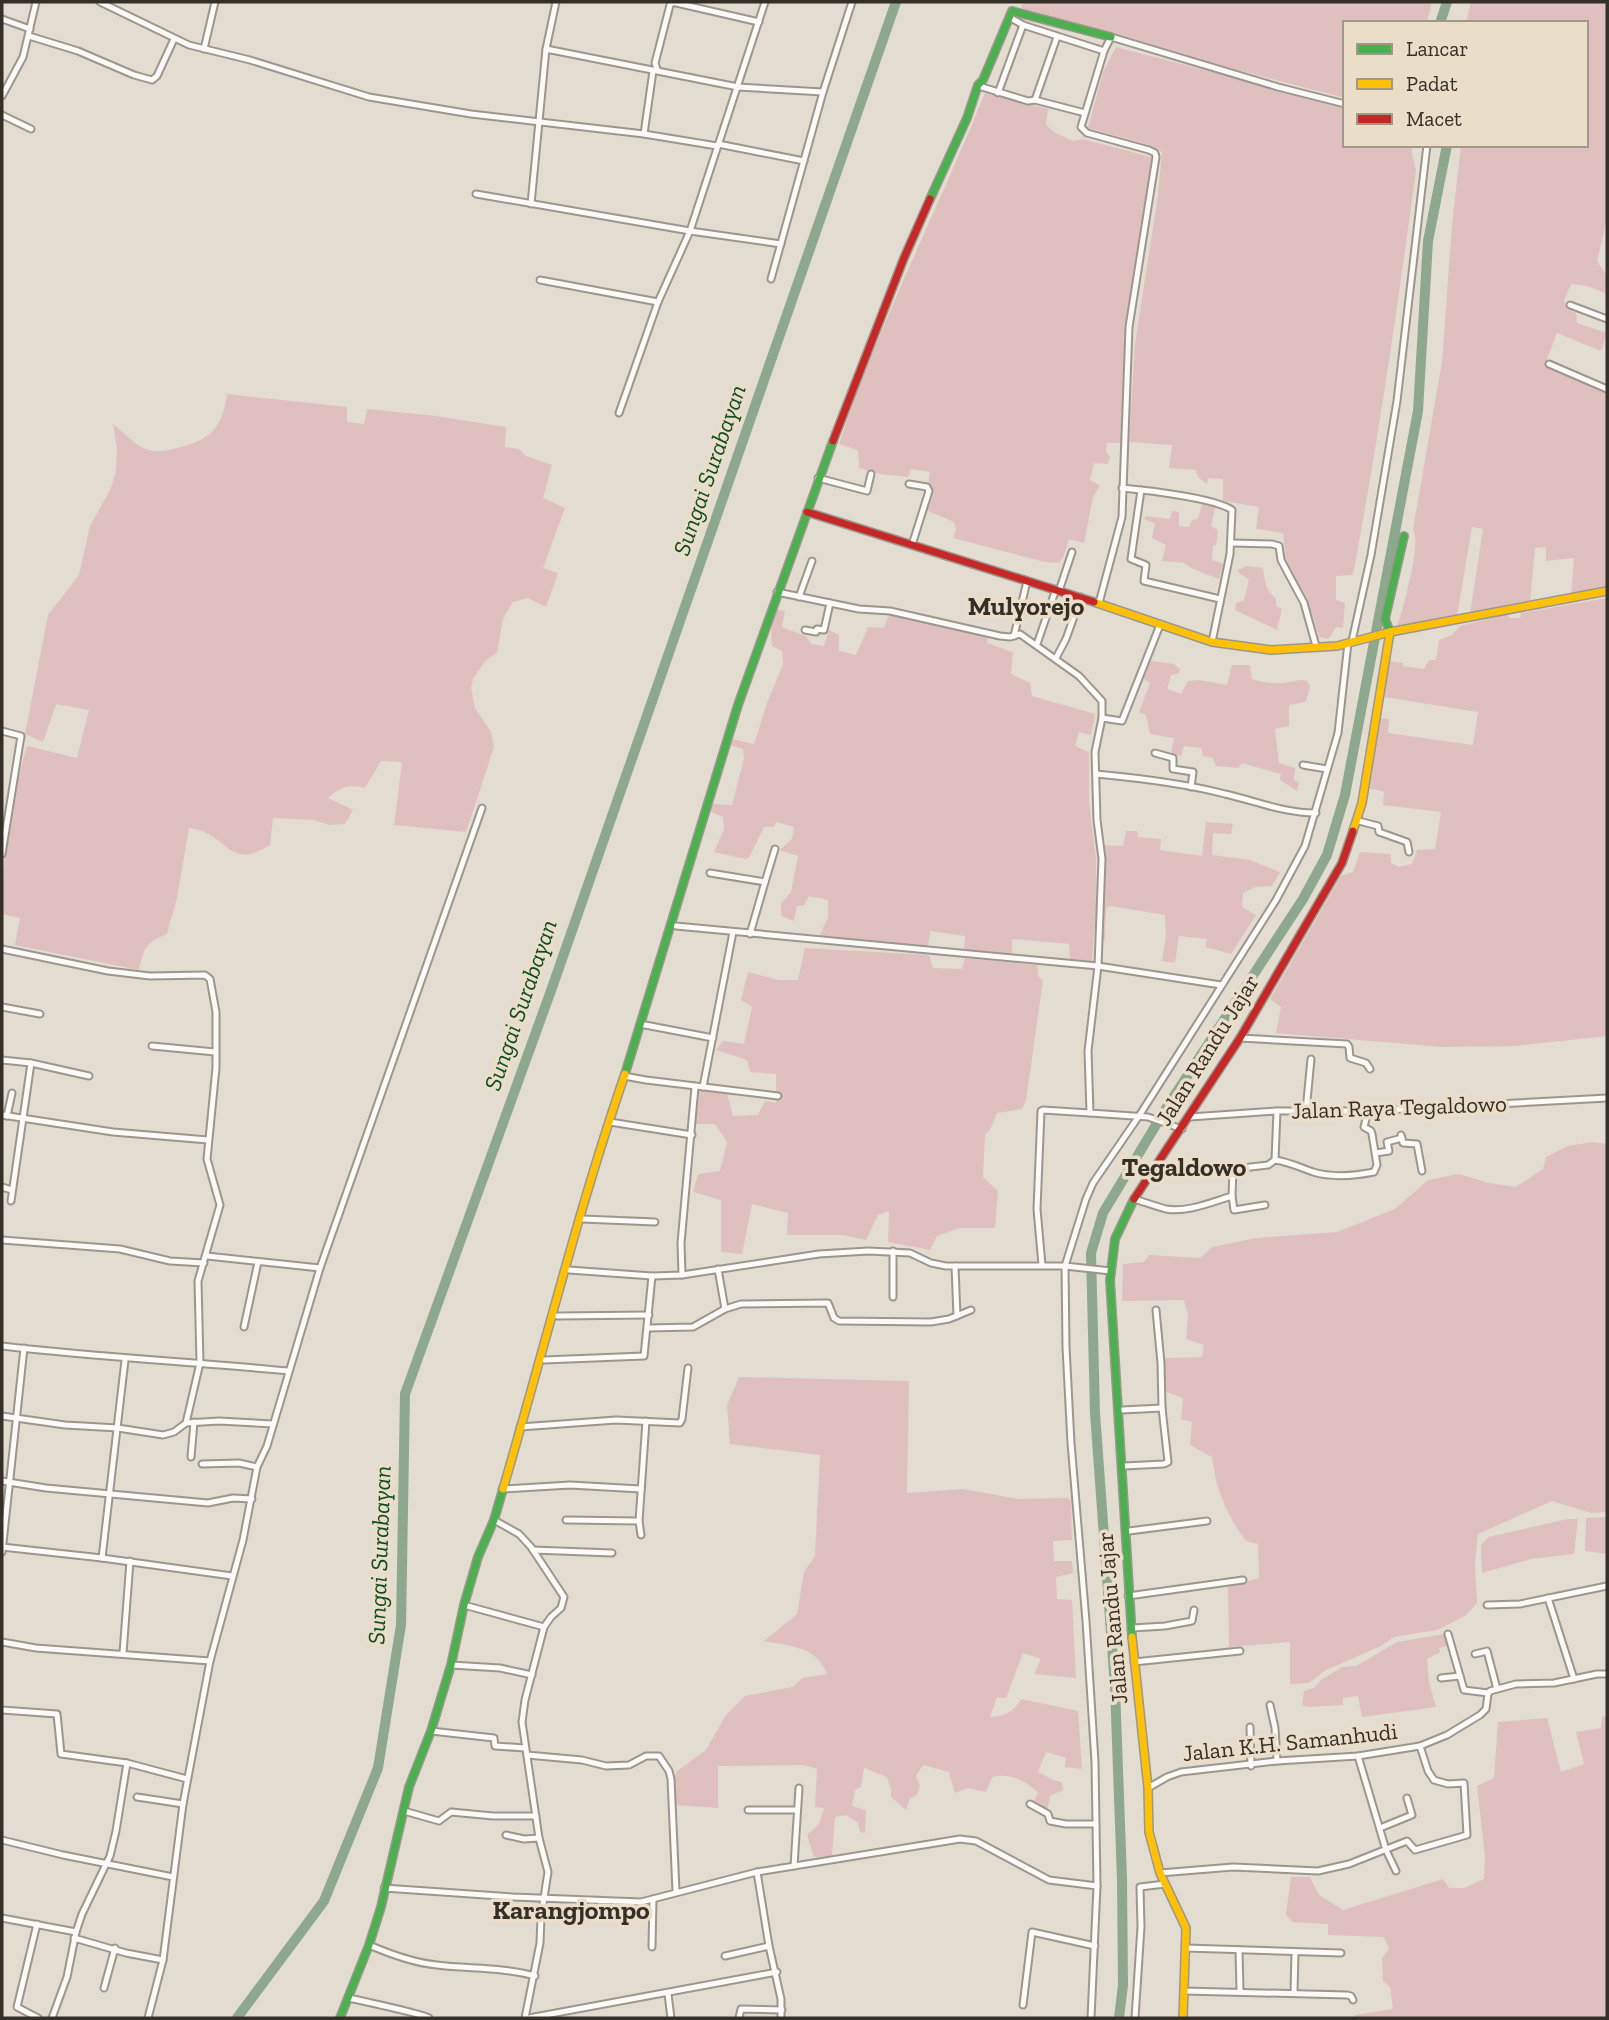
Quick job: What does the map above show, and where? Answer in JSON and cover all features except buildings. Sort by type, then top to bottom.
[{"type":"street","points":[[2,96],[23,57],[36,2]]},
{"type":"street","points":[[100,2],[174,39],[327,82],[369,97],[539,123],[644,134],[804,161]]},
{"type":"street","points":[[204,49],[215,2]]},
{"type":"street","points":[[531,204],[546,49],[556,2]]},
{"type":"street","points":[[657,69],[655,63],[664,25],[673,2],[759,22]]},
{"type":"street","points":[[619,413],[658,302],[690,231],[765,2]]},
{"type":"street","points":[[771,279],[823,92],[852,2]]},
{"type":"street","points":[[340,2018],[369,1945],[410,1787],[451,1665],[464,1605],[478,1558],[494,1520],[520,1427],[544,1360],[594,1170],[673,926],[738,705],[818,478],[904,258],[1012,11],[1108,45]]},
{"type":"street","points":[[1011,18],[1057,37],[1108,45],[1343,103]]},
{"type":"street","points":[[2,19],[29,33],[152,80],[157,76],[174,39]]},
{"type":"street","points":[[995,92],[1023,25]]},
{"type":"street","points":[[1035,100],[1057,37]]},
{"type":"street","points":[[1099,603],[1122,517],[1129,327],[1156,157],[1155,153],[1149,150],[1083,131],[1081,127],[1108,45]]},
{"type":"street","points":[[546,49],[738,87],[823,92]]},
{"type":"street","points":[[644,134],[653,71],[657,69]]},
{"type":"street","points":[[980,86],[1028,101],[1035,100],[1085,113]]},
{"type":"street","points":[[2,115],[31,129]]},
{"type":"street","points":[[1091,2018],[1097,1886],[1090,1825],[1095,1762],[1071,1443],[1066,1347],[1068,1266],[1093,1183],[1139,1116],[1290,877],[1305,846],[1338,733],[1352,641],[1371,555],[1397,401],[1427,147]]},
{"type":"street","points":[[476,194],[781,244]]},
{"type":"street","points":[[540,280],[658,302]]},
{"type":"street","points":[[1570,305],[1607,319]]},
{"type":"street","points":[[1549,364],[1607,389]]},
{"type":"street","points":[[818,478],[867,491],[871,474]]},
{"type":"street","points":[[909,484],[927,487],[929,491],[912,545]]},
{"type":"street","points":[[1122,488],[1230,508],[1233,513],[1231,543],[1212,642]]},
{"type":"street","points":[[1140,490],[1131,560],[1146,565],[1144,581],[1220,599]]},
{"type":"street","points":[[807,512],[1081,597],[1212,642],[1271,650],[1352,641],[1607,591]]},
{"type":"street","name":"Jalan Randu Jajar","points":[[1148,1788],[1108,1271],[1115,1239],[1134,1199],[1240,1038],[1342,863],[1361,821],[1389,633],[1385,619],[1404,536]]},
{"type":"street","points":[[1231,543],[1272,544],[1279,547],[1280,559],[1304,603],[1316,646]]},
{"type":"street","points":[[1037,644],[1072,552]]},
{"type":"street","points":[[799,597],[812,561]]},
{"type":"street","points":[[1014,636],[1027,581]]},
{"type":"street","points":[[778,592],[859,609],[890,611],[1000,636],[1022,634],[1056,658],[1098,694],[1102,701],[1102,718],[1097,739],[1097,825],[1102,859],[1098,966],[1088,1051],[1090,1113]]},
{"type":"street","points":[[1056,658],[1081,597]]},
{"type":"street","points":[[805,630],[824,630],[830,603]]},
{"type":"street","points":[[1102,718],[1122,721],[1160,625]]},
{"type":"street","points":[[2,731],[21,736],[2,854]]},
{"type":"street","points":[[1154,753],[1172,758],[1173,769],[1193,772],[1191,787]]},
{"type":"street","points":[[1303,765],[1327,769]]},
{"type":"street","points":[[1096,774],[1141,778],[1191,787],[1276,809],[1315,813]]},
{"type":"street","points":[[148,2018],[163,1960],[183,1804],[209,1661],[252,1499],[257,1467],[273,1424],[320,1268],[482,808]]},
{"type":"street","points":[[1361,821],[1378,826],[1379,832],[1407,842],[1409,852]]},
{"type":"street","points":[[750,934],[775,849]]},
{"type":"street","points":[[710,873],[765,882]]},
{"type":"street","points":[[673,926],[1098,966],[1221,985]]},
{"type":"street","points":[[682,1275],[681,1243],[699,1087],[713,1038],[733,932]]},
{"type":"street","points":[[2,949],[108,971],[150,976],[208,976],[216,1012],[216,1068],[207,1160],[220,1205],[198,1281],[200,1363],[186,1423]]},
{"type":"street","points":[[2,1007],[40,1014]]},
{"type":"street","points":[[640,1024],[713,1038]]},
{"type":"street","points":[[1240,1038],[1347,1044],[1349,1058],[1368,1064],[1370,1069]]},
{"type":"street","points":[[152,1046],[215,1052]]},
{"type":"street","points":[[1306,1111],[1311,1059]]},
{"type":"street","points":[[2,1060],[31,1063],[89,1076]]},
{"type":"street","points":[[11,1201],[31,1063]]},
{"type":"street","points":[[624,1076],[778,1096]]},
{"type":"street","points":[[12,1093],[4,1116],[129,1134],[208,1140]]},
{"type":"street","name":"Jalan Raya Tegaldowo","points":[[1190,1117],[1277,1111],[1368,1111],[1607,1098]]},
{"type":"street","points":[[1042,1265],[1037,1209],[1040,1115],[1043,1110],[1148,1117],[1182,1129]]},
{"type":"street","points":[[1275,1160],[1277,1111]]},
{"type":"street","points":[[1265,1205],[1234,1210],[1231,1196],[1233,1170],[1268,1165],[1275,1160],[1295,1163],[1317,1173],[1353,1177],[1376,1170],[1376,1153],[1371,1131],[1364,1127],[1368,1111]]},
{"type":"street","points":[[610,1122],[692,1135]]},
{"type":"street","points":[[1376,1153],[1389,1150],[1387,1142],[1402,1136],[1403,1143],[1417,1144],[1422,1171]]},
{"type":"street","points":[[2,1187],[12,1190]]},
{"type":"street","points":[[1134,1199],[1166,1209],[1181,1209],[1231,1196]]},
{"type":"street","points":[[580,1219],[655,1222]]},
{"type":"street","points":[[2,1240],[120,1249],[170,1261],[204,1263]]},
{"type":"street","points":[[567,1270],[652,1276],[682,1275],[819,1254],[893,1251],[916,1254],[936,1264],[955,1266],[1042,1265],[1108,1271]]},
{"type":"street","points":[[893,1251],[893,1297]]},
{"type":"street","points":[[206,1256],[320,1268]]},
{"type":"street","points":[[244,1327],[258,1262]]},
{"type":"street","points":[[955,1266],[957,1316]]},
{"type":"street","points":[[718,1269],[726,1309]]},
{"type":"street","points":[[544,1360],[644,1356],[652,1276]]},
{"type":"street","points":[[648,1328],[693,1327],[741,1304],[828,1303],[834,1318],[839,1321],[931,1322],[971,1310]]},
{"type":"street","points":[[1124,1466],[1168,1462],[1156,1310]]},
{"type":"street","points":[[555,1316],[649,1315]]},
{"type":"street","points":[[2,1346],[125,1360],[289,1371]]},
{"type":"street","points":[[24,1348],[2,1549],[102,1558],[232,1576]]},
{"type":"street","points":[[102,1558],[107,1492],[125,1360]]},
{"type":"street","points":[[520,1427],[616,1420],[677,1423],[681,1421],[688,1368]]},
{"type":"street","points":[[1119,1410],[1162,1408]]},
{"type":"street","points":[[2,1416],[163,1435],[176,1431],[186,1423],[194,1422],[273,1424]]},
{"type":"street","points":[[641,1535],[639,1521],[646,1421]]},
{"type":"street","points":[[191,1457],[194,1422]]},
{"type":"street","points":[[202,1464],[257,1467]]},
{"type":"street","points":[[2,1481],[46,1488],[208,1503],[233,1498],[252,1499]]},
{"type":"street","points":[[502,1489],[570,1485],[641,1489]]},
{"type":"street","points":[[494,1520],[519,1534],[564,1597],[561,1608],[544,1627],[522,1723],[539,1838],[548,1872],[540,1943],[532,1975],[527,2018],[777,1972]]},
{"type":"street","points":[[566,1520],[639,1521]]},
{"type":"street","points":[[1129,1531],[1208,1521]]},
{"type":"street","points":[[533,1550],[612,1553]]},
{"type":"street","points":[[123,1653],[130,1562]]},
{"type":"street","points":[[1133,1596],[1243,1580]]},
{"type":"street","points":[[1488,1605],[1520,1604],[1607,1586]]},
{"type":"street","points":[[1548,1598],[1574,1679]]},
{"type":"street","points":[[464,1605],[544,1627]]},
{"type":"street","points":[[1136,1628],[1192,1621],[1194,1610]]},
{"type":"street","points":[[1448,1634],[1464,1690],[1488,1693],[1516,1684],[1554,1683],[1607,1674]]},
{"type":"street","points":[[2,1642],[36,1648],[209,1661]]},
{"type":"street","points":[[1139,1661],[1240,1651]]},
{"type":"street","points":[[1475,1654],[1487,1651],[1497,1689]]},
{"type":"street","points":[[451,1665],[500,1668],[532,1675]]},
{"type":"street","points":[[1441,1678],[1460,1676]]},
{"type":"street","name":"Jalan K.H. Samanhudi","points":[[1148,1788],[1174,1774],[1277,1761],[1359,1756],[1420,1746],[1447,1735],[1480,1715],[1486,1709],[1488,1693]]},
{"type":"street","points":[[1270,1705],[1275,1728],[1277,1761]]},
{"type":"street","points":[[2,1710],[57,1714],[61,1754],[127,1763],[187,1779]]},
{"type":"street","points":[[1251,1727],[1251,1766]]},
{"type":"street","points":[[431,1731],[494,1738],[495,1746],[606,1766],[629,1765],[646,1756],[659,1756],[671,1779],[676,1891]]},
{"type":"street","points":[[1160,1873],[1233,1867],[1314,1872],[1349,1864],[1407,1841],[1415,1850],[1468,1834],[1464,1783],[1448,1784],[1434,1780],[1427,1771],[1420,1746]]},
{"type":"street","points":[[1359,1756],[1386,1850],[1396,1871]]},
{"type":"street","points":[[52,2018],[67,1977],[82,1914],[110,1856],[127,1763]]},
{"type":"street","points":[[794,1866],[799,1788]]},
{"type":"street","points":[[1148,1788],[1149,1832],[1160,1873],[1185,1924],[1183,2018]]},
{"type":"street","points":[[137,1797],[183,1804]]},
{"type":"street","points":[[1380,1828],[1412,1815],[1407,1798]]},
{"type":"street","points":[[1030,1804],[1048,1814],[1049,1820],[1090,1825]]},
{"type":"street","points":[[748,1810],[796,1810]]},
{"type":"street","points":[[404,1811],[439,1821],[451,1812],[536,1816]]},
{"type":"street","points":[[506,1835],[524,1839],[539,1838]]},
{"type":"street","points":[[384,1888],[513,1898],[641,1902],[757,1872],[967,1839],[998,1851],[1049,1880],[1097,1886]]},
{"type":"street","points":[[2,1840],[173,1877]]},
{"type":"street","points":[[757,1872],[769,1946],[777,1972],[781,2018]]},
{"type":"street","points":[[1135,2018],[1141,1927],[1140,1887],[1165,1884]]},
{"type":"street","points":[[652,1947],[653,1899]]},
{"type":"street","points":[[2,1918],[37,1924],[126,1953],[163,1960]]},
{"type":"street","points":[[37,1924],[17,2007],[38,2018]]},
{"type":"street","points":[[1023,2004],[1032,1932],[1095,1946]]},
{"type":"street","points":[[369,1945],[433,1965],[532,1975]]},
{"type":"street","points":[[725,1956],[769,1946]]},
{"type":"street","points":[[104,1988],[115,1948]]},
{"type":"street","points":[[1186,1948],[1341,1953]]},
{"type":"street","points":[[1239,1950],[1240,1992]]},
{"type":"street","points":[[1294,1993],[1295,1952]]},
{"type":"street","points":[[1184,1991],[1350,1995],[1353,2000]]},
{"type":"street","points":[[668,1994],[671,2018]]},
{"type":"street","points":[[349,1998],[422,2014],[429,2018]]},
{"type":"street","points":[[739,2018],[741,2009],[782,2010]]},
{"type":"shaded area","points":[[1024,2],[1432,2],[1427,21],[1343,21],[1343,97],[1168,52],[1021,8]]},
{"type":"shaded area","points":[[1471,2],[1607,2],[1607,218],[1597,261],[1607,276],[1607,294],[1588,286],[1571,284],[1564,301],[1567,309],[1576,313],[1577,323],[1607,333],[1601,351],[1557,333],[1545,364],[1607,393],[1607,588],[1571,595],[1574,558],[1546,561],[1546,547],[1535,548],[1530,603],[1470,614],[1483,529],[1472,527],[1457,616],[1397,629],[1413,562],[1413,529],[1442,362],[1461,147],[1588,147],[1588,21],[1466,21]]},
{"type":"shaded area","points":[[1116,47],[1343,106],[1343,147],[1412,147],[1416,170],[1371,474],[1353,575],[1336,576],[1336,600],[1345,603],[1343,628],[1336,627],[1329,639],[1319,637],[1313,616],[1286,564],[1283,533],[1256,529],[1259,507],[1223,501],[1223,479],[1208,478],[1207,484],[1198,477],[1196,470],[1169,468],[1172,445],[1129,442],[1135,344],[1162,152],[1149,145],[1088,128],[1103,72]]},
{"type":"shaded area","points":[[985,93],[1048,109],[1046,125],[1055,133],[1073,141],[1083,139],[1154,160],[1127,328],[1122,443],[1107,443],[1106,452],[1110,457],[1108,464],[1094,463],[1090,480],[1100,485],[1093,497],[1084,543],[1069,539],[1063,558],[1058,563],[953,538],[956,530],[954,522],[926,510],[931,495],[931,488],[928,486],[930,472],[911,469],[908,477],[880,474],[859,468],[858,450],[839,444],[890,311]]},
{"type":"shaded area","points":[[227,394],[347,407],[347,422],[364,424],[367,409],[506,427],[505,447],[519,449],[526,456],[552,465],[543,498],[565,508],[543,568],[558,573],[546,607],[528,598],[513,602],[503,619],[497,653],[486,660],[473,679],[471,688],[475,708],[491,732],[494,747],[466,832],[394,825],[402,762],[381,761],[365,788],[345,787],[328,798],[353,810],[345,824],[329,825],[314,820],[273,818],[270,845],[245,854],[236,853],[202,831],[189,828],[177,898],[167,934],[147,947],[139,970],[15,945],[20,918],[2,914],[4,872],[12,808],[27,746],[77,758],[89,710],[56,704],[43,742],[25,734],[48,615],[79,575],[90,526],[111,488],[116,471],[117,448],[113,424],[148,450],[177,448],[201,440],[214,430],[222,415]]},
{"type":"shaded area","points":[[1202,504],[1215,508],[1211,526],[1218,530],[1212,560],[1223,564],[1219,579],[1184,563],[1162,561],[1166,545],[1152,538],[1155,523],[1144,519],[1146,516],[1170,519],[1172,511],[1179,512],[1179,526],[1189,527],[1192,520],[1198,519]]},
{"type":"shaded area","points":[[1247,566],[1263,568],[1268,589],[1276,598],[1276,606],[1282,609],[1277,630],[1235,610],[1236,603],[1244,600],[1249,579],[1238,570]]},
{"type":"shaded area","points":[[1607,598],[1607,1036],[1515,1046],[1443,1047],[1276,1033],[1281,1007],[1270,999],[1341,876],[1353,872],[1360,852],[1391,854],[1391,863],[1399,867],[1412,864],[1417,850],[1435,849],[1441,812],[1383,805],[1384,792],[1368,788],[1379,718],[1389,719],[1388,733],[1473,745],[1478,712],[1384,697],[1390,661],[1424,669],[1429,660],[1436,660],[1439,640],[1452,635],[1460,626],[1508,614],[1509,618],[1520,618],[1521,613]]},
{"type":"shaded area","points":[[775,609],[785,611],[782,627],[806,636],[811,644],[824,646],[829,630],[839,635],[839,651],[856,655],[868,627],[884,628],[889,615],[988,636],[987,643],[1013,652],[1011,674],[1030,683],[1032,696],[1095,714],[1091,735],[1079,732],[1075,746],[1089,752],[1089,803],[1096,857],[1092,961],[1070,959],[1069,944],[1012,939],[1012,954],[964,951],[965,936],[930,931],[928,946],[819,937],[828,918],[828,900],[809,896],[804,905],[797,906],[794,921],[781,916],[781,904],[791,892],[798,856],[780,850],[792,839],[794,827],[776,822],[774,827],[764,827],[749,858],[714,852],[724,829],[723,817],[709,811],[713,804],[732,805],[744,758],[743,749],[730,745],[733,739],[754,744],[783,664],[782,651],[772,646],[771,631]]},
{"type":"shaded area","points":[[1151,661],[1174,664],[1180,669],[1179,673],[1171,675],[1167,689],[1181,694],[1188,681],[1199,680],[1227,685],[1232,665],[1250,665],[1252,679],[1260,681],[1307,681],[1310,686],[1306,702],[1289,705],[1289,726],[1275,729],[1279,763],[1295,768],[1294,780],[1299,783],[1297,791],[1280,780],[1281,774],[1242,763],[1238,768],[1216,766],[1213,758],[1203,756],[1201,748],[1184,746],[1181,756],[1171,753],[1174,738],[1150,734],[1146,715],[1139,712],[1150,683],[1143,678]]},
{"type":"shaded area","points":[[1206,822],[1233,824],[1231,834],[1213,833],[1212,855],[1250,860],[1280,872],[1272,886],[1255,887],[1243,893],[1242,907],[1256,915],[1231,954],[1206,947],[1207,939],[1179,936],[1175,963],[1162,961],[1166,935],[1165,915],[1110,906],[1106,908],[1105,940],[1100,939],[1104,845],[1123,846],[1126,831],[1137,831],[1138,837],[1161,839],[1160,850],[1202,856]]},
{"type":"shaded area","points":[[805,948],[929,955],[933,968],[962,969],[965,958],[1037,965],[1038,976],[1043,980],[1026,1101],[1022,1109],[997,1113],[990,1130],[985,1134],[983,1177],[998,1191],[995,1228],[959,1228],[937,1236],[930,1250],[888,1242],[889,1211],[878,1215],[866,1240],[843,1235],[787,1235],[788,1213],[752,1204],[742,1254],[721,1252],[721,1200],[693,1192],[698,1174],[720,1171],[727,1142],[715,1124],[696,1124],[699,1091],[727,1094],[733,1116],[758,1115],[765,1101],[776,1103],[776,1074],[750,1072],[747,1060],[716,1050],[723,1041],[744,1044],[752,1007],[741,1000],[748,972],[778,980],[798,980]]},
{"type":"shaded area","points":[[1593,1142],[1607,1144],[1607,1512],[1591,1513],[1552,1501],[1478,1534],[1475,1564],[1477,1603],[1465,1616],[1437,1630],[1394,1637],[1381,1646],[1326,1670],[1309,1683],[1290,1684],[1290,1642],[1229,1647],[1228,1587],[1259,1578],[1258,1544],[1246,1541],[1233,1521],[1219,1491],[1212,1457],[1190,1445],[1192,1422],[1181,1419],[1183,1398],[1166,1392],[1164,1358],[1202,1357],[1204,1345],[1186,1339],[1188,1315],[1184,1300],[1122,1301],[1123,1264],[1144,1262],[1149,1255],[1200,1258],[1212,1247],[1256,1238],[1337,1232],[1395,1209],[1428,1180],[1459,1174],[1489,1183],[1516,1187],[1543,1169],[1546,1157],[1568,1146]]},
{"type":"shaded area","points":[[739,1377],[909,1381],[907,1493],[963,1489],[1018,1499],[1068,1498],[1071,1501],[1072,1540],[1053,1541],[1054,1561],[1072,1561],[1073,1573],[1056,1577],[1057,1599],[1072,1600],[1076,1678],[1034,1674],[1041,1659],[1023,1653],[1006,1698],[997,1697],[990,1717],[1008,1713],[1021,1699],[1078,1711],[1082,1769],[1065,1767],[1066,1758],[1046,1752],[1038,1772],[1062,1782],[1063,1790],[1050,1796],[1047,1811],[1033,1804],[1038,1792],[1017,1778],[992,1777],[986,1792],[968,1788],[955,1793],[949,1772],[923,1765],[916,1776],[920,1786],[917,1795],[910,1799],[906,1810],[891,1797],[887,1777],[864,1768],[861,1787],[855,1790],[852,1806],[866,1810],[865,1833],[860,1832],[858,1823],[846,1815],[835,1817],[832,1856],[814,1857],[807,1835],[819,1824],[824,1808],[815,1807],[817,1769],[804,1765],[718,1766],[718,1808],[675,1805],[674,1778],[677,1771],[706,1750],[726,1715],[745,1696],[793,1687],[802,1678],[827,1674],[809,1653],[792,1646],[764,1641],[797,1614],[804,1572],[815,1556],[820,1455],[730,1444],[727,1405]]},
{"type":"shaded area","points":[[1607,1517],[1607,1554],[1585,1551],[1586,1518]]},
{"type":"shaded area","points":[[1578,1519],[1574,1554],[1531,1559],[1482,1573],[1481,1545],[1488,1537]]},
{"type":"shaded area","points":[[1444,1634],[1449,1646],[1439,1648],[1440,1652],[1427,1659],[1429,1682],[1436,1707],[1362,1717],[1358,1696],[1343,1698],[1343,1705],[1302,1705],[1304,1691],[1314,1688],[1321,1680],[1342,1667],[1356,1666],[1397,1642]]},
{"type":"shaded area","points":[[1607,1716],[1607,2018],[1355,2018],[1355,2015],[1393,2009],[1390,1987],[1383,1981],[1382,1959],[1389,1948],[1384,1937],[1328,1935],[1328,1924],[1292,1922],[1286,1914],[1291,1877],[1310,1877],[1319,1895],[1343,1910],[1443,1879],[1449,1888],[1464,1888],[1484,1879],[1485,1857],[1477,1786],[1494,1778],[1498,1722],[1547,1718],[1561,1772],[1584,1764],[1576,1732],[1601,1728],[1602,1717]]},
{"type":"waterway","name":"Sungai Surabayan","points":[[237,2018],[324,1901],[378,1768],[401,1625],[405,1394],[553,985],[896,2]]},
{"type":"waterway","points":[[1441,21],[1447,2]]},
{"type":"waterway","points":[[1119,2018],[1123,1985],[1122,1879],[1115,1687],[1095,1413],[1091,1253],[1103,1213],[1165,1110],[1303,899],[1327,855],[1345,795],[1418,411],[1428,241],[1447,147]]},
{"type":"traffic: fast","points":[[930,199],[1012,11],[1111,37]]},
{"type":"traffic: fast","points":[[625,1074],[738,705],[833,441]]},
{"type":"traffic: fast","points":[[1390,632],[1385,619],[1404,536]]},
{"type":"traffic: fast","points":[[1132,1637],[1110,1280],[1115,1239],[1134,1199]]},
{"type":"traffic: fast","points":[[340,2018],[381,1907],[409,1787],[431,1731],[478,1557],[494,1520],[503,1489]]},
{"type":"traffic: slow","points":[[1094,602],[1212,642],[1271,650],[1337,646],[1390,632],[1607,591]]},
{"type":"traffic: slow","points":[[1353,831],[1362,803],[1390,632]]},
{"type":"traffic: slow","points":[[503,1489],[577,1228],[625,1074]]},
{"type":"traffic: slow","points":[[1132,1637],[1148,1788],[1149,1832],[1160,1873],[1186,1928],[1183,2018]]},
{"type":"traffic: jam","points":[[833,441],[904,258],[930,199]]},
{"type":"traffic: jam","points":[[807,512],[1094,602]]},
{"type":"traffic: jam","points":[[1134,1199],[1240,1038],[1342,863],[1353,831]]},
{"type":"district","name":"Mulyorejo","points":[[1026,606]]},
{"type":"district","name":"Tegaldowo","points":[[1184,1167]]},
{"type":"district","name":"Karangjompo","points":[[571,1910]]}]
